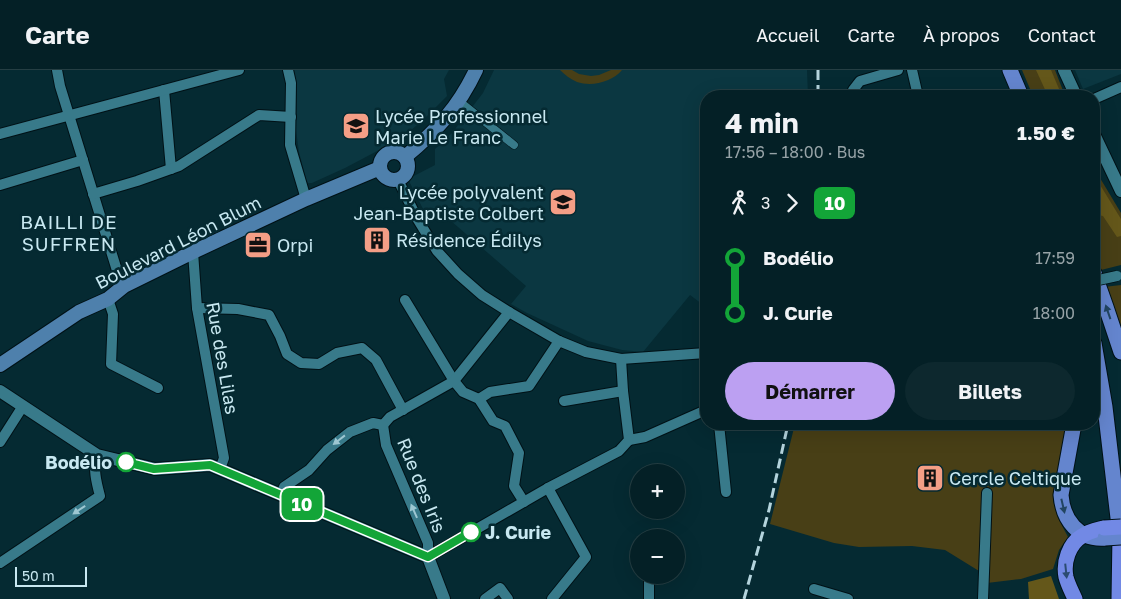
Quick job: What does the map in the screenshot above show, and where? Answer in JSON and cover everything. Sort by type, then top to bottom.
[{"type":"highway","points":[[1075,599],[1066,579],[1065,561],[1070,551],[1076,541],[1090,532],[1114,533]]},
{"type":"highway","points":[[1114,533],[1121,557]]},
{"type":"highway","points":[[1114,533],[1119,599]]},
{"type":"main road","points":[[405,157],[424,142],[450,113],[476,70]]},
{"type":"main road","points":[[1010,70],[1018,90]]},
{"type":"main road","points":[[391,152],[396,152],[405,157],[409,164],[408,172],[405,176],[394,181],[386,178],[380,168],[380,162],[383,158],[391,152]]},
{"type":"main road","name":"Boulevard Léon Blum","points":[[0,365],[79,312],[108,299],[124,286],[193,252],[380,168]]},
{"type":"main road","points":[[1100,290],[1121,352]]},
{"type":"main road","points":[[1100,375],[1106,407],[1114,533]]},
{"type":"main road","points":[[1073,430],[1061,495],[1062,505],[1066,516],[1073,526],[1084,535]]},
{"type":"street","points":[[57,70],[82,160],[119,277],[124,286]]},
{"type":"street","points":[[0,134],[239,70]]},
{"type":"street","points":[[288,70],[292,83],[290,144],[306,200]]},
{"type":"street","points":[[853,90],[860,81],[898,70]]},
{"type":"street","points":[[912,70],[917,90]]},
{"type":"street","points":[[1064,70],[1073,90]]},
{"type":"street","points":[[1100,96],[1121,87]]},
{"type":"street","points":[[164,90],[171,169]]},
{"type":"street","points":[[459,101],[514,145]]},
{"type":"street","points":[[93,194],[180,166],[259,115],[291,117]]},
{"type":"street","points":[[1100,147],[1121,191]]},
{"type":"street","points":[[0,185],[82,160]]},
{"type":"street","points":[[398,180],[418,220],[437,251],[458,274],[482,295],[559,341],[586,352],[621,358],[700,353]]},
{"type":"street","name":"Rue des Lilas","points":[[193,252],[197,308],[224,458],[220,469]]},
{"type":"street","points":[[1100,280],[1119,275]]},
{"type":"street","points":[[108,299],[113,314],[111,364],[158,388]]},
{"type":"street","points":[[405,300],[454,381],[463,392],[479,399],[493,421],[505,426],[519,453],[514,486],[524,502]]},
{"type":"street","points":[[197,308],[238,309],[269,315],[288,354],[301,363],[319,364],[337,353],[362,348],[376,360],[403,410]]},
{"type":"street","points":[[281,495],[284,487],[308,470],[327,450],[350,432],[372,423],[383,425],[390,418],[454,381],[509,312]]},
{"type":"street","points":[[479,399],[490,392],[529,386],[559,341]]},
{"type":"street","points":[[621,358],[630,440]]},
{"type":"street","points":[[0,391],[98,455],[154,469],[210,465],[428,557],[444,599]]},
{"type":"street","points":[[564,401],[624,391]]},
{"type":"street","points":[[0,442],[23,406]]},
{"type":"street","points":[[428,557],[548,488],[619,451],[630,440],[645,437],[700,413]]},
{"type":"street","name":"Rue des Iris","points":[[383,425],[386,446],[428,543],[428,557]]},
{"type":"street","points":[[720,430],[726,492]]},
{"type":"street","points":[[0,563],[100,496],[95,477],[95,463],[98,455]]},
{"type":"street","points":[[548,488],[586,557],[552,599]]},
{"type":"street","points":[[983,599],[987,493]]},
{"type":"street","points":[[649,584],[649,599]]},
{"type":"street","points":[[485,599],[500,588],[508,599]]},
{"type":"street","points":[[814,589],[848,599]]},
{"type":"shaded area","name":"Lycée Professionnel Marie Le Franc","points":[[294,70],[449,70],[444,79],[447,96],[422,121],[400,139],[345,168],[312,183],[308,183],[299,152],[296,130],[297,91]]},
{"type":"shaded area","name":"Lycée polyvalent Jean-Baptiste Colbert","points":[[494,70],[807,70],[808,90],[700,90],[700,302],[690,295],[643,352],[622,350],[588,341],[511,304],[526,286],[443,214],[428,219],[408,179],[435,165],[435,149],[452,133],[483,93]]},
{"type":"shaded area","points":[[560,70],[572,70],[579,74],[591,76],[611,70],[622,70],[613,78],[589,84],[574,81]]},
{"type":"shaded area","points":[[1022,70],[1055,70],[1063,90],[1030,90]]},
{"type":"shaded area","points":[[1036,70],[1051,70],[1059,90],[1045,90]]},
{"type":"shaded area","points":[[1075,70],[1121,70],[1121,74],[1083,89]]},
{"type":"shaded area","points":[[1100,178],[1121,213],[1121,265],[1100,270]]},
{"type":"shaded area","points":[[1100,185],[1121,219],[1121,236],[1117,237],[1103,216],[1100,215]]},
{"type":"shaded area","points":[[1121,285],[1121,339],[1104,287]]},
{"type":"shaded area","points":[[794,430],[1066,430],[1053,500],[1058,518],[1068,537],[1059,550],[1053,569],[1021,579],[987,583],[979,571],[945,550],[912,546],[859,547],[834,543],[770,524]]},
{"type":"shaded area","points":[[1051,576],[1059,599],[1029,599],[1028,582]]},
{"type":"railway","points":[[818,70],[818,90]]},
{"type":"railway","points":[[744,599],[769,510],[787,430]]},
{"type":"bus line","name":"10","points":[[126,462],[154,469],[210,465],[428,557],[471,532]]},
{"type":"place","name":"Lycée Professionnel Marie Le Franc","points":[[356,126]]},
{"type":"place","name":"Lycée polyvalent Jean-Baptiste Colbert","points":[[563,202]]},
{"type":"place","name":"Résidence Édilys","points":[[377,240]]},
{"type":"place","name":"Orpi","points":[[258,245]]},
{"type":"place","name":"Bodélio","points":[[126,462]]},
{"type":"place","name":"Cercle Celtique","points":[[930,478]]},
{"type":"place","name":"J. Curie","points":[[471,532]]},
{"type":"district","name":"BAILLI DE SUFFREN","points":[[69,232]]}]
